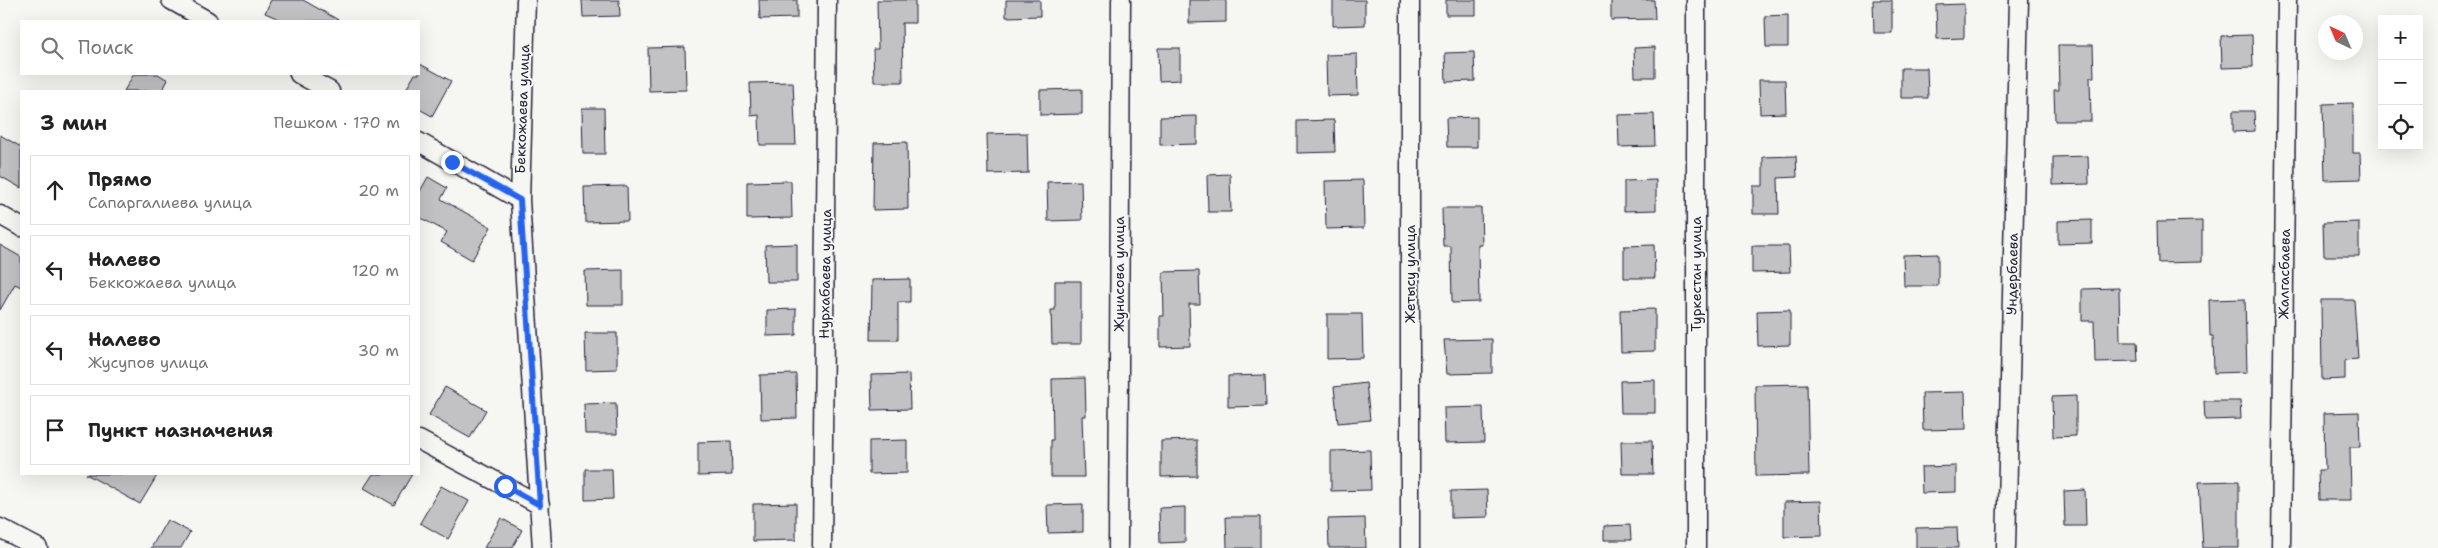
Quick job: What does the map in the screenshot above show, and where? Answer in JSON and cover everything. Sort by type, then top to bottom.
[{"type":"street","points":[[171,0],[206,20]]},
{"type":"street","name":"Беккожаева улица","points":[[526,0],[520,200],[542,548]]},
{"type":"street","name":"Нурхабаева улица","points":[[822,548],[827,0]]},
{"type":"street","name":"Жунисова улица","points":[[1118,548],[1121,0]]},
{"type":"street","name":"Жетысу улица","points":[[1410,0],[1410,548]]},
{"type":"street","name":"Туркестан улица","points":[[1696,0],[1696,548]]},
{"type":"street","name":"Ундербаева","points":[[2006,548],[2019,0]]},
{"type":"street","name":"Жалгасбаева","points":[[2281,548],[2287,0]]},
{"type":"street","points":[[301,75],[328,90]]},
{"type":"street","points":[[420,143],[520,200]]},
{"type":"street","points":[[0,216],[20,226]]},
{"type":"street","points":[[420,441],[540,505]]},
{"type":"street","points":[[0,528],[38,548]]},
{"type":"building","points":[[271,0],[303,0],[338,20],[282,20],[265,13]]},
{"type":"building","points":[[582,0],[619,0],[620,16],[583,17]]},
{"type":"building","points":[[759,0],[797,0],[797,18],[760,19]]},
{"type":"building","points":[[877,0],[915,0],[915,23],[902,23],[903,82],[874,82],[873,49],[878,49]]},
{"type":"building","points":[[1006,0],[1040,0],[1040,16],[1006,17]]},
{"type":"building","points":[[1189,0],[1226,0],[1226,22],[1189,23]]},
{"type":"building","points":[[1333,0],[1365,0],[1365,25],[1333,26]]},
{"type":"building","points":[[1446,0],[1476,0],[1476,15],[1446,15]]},
{"type":"building","points":[[1611,0],[1654,0],[1655,19],[1611,20]]},
{"type":"building","points":[[1873,0],[1892,0],[1892,33],[1874,33]]},
{"type":"building","points":[[1964,4],[1964,38],[1937,39],[1936,5]]},
{"type":"building","points":[[1788,15],[1788,47],[1766,47],[1765,16]]},
{"type":"building","points":[[2252,35],[2253,67],[2222,68],[2221,36]]},
{"type":"building","points":[[2058,45],[2093,45],[2094,77],[2090,77],[2091,121],[2055,121],[2054,90],[2059,90]]},
{"type":"building","points":[[685,47],[686,90],[649,91],[648,48]]},
{"type":"building","points":[[1655,47],[1655,77],[1635,77],[1634,48]]},
{"type":"building","points":[[1158,48],[1180,48],[1180,80],[1159,81]]},
{"type":"building","points":[[1474,52],[1475,81],[1446,82],[1445,53]]},
{"type":"building","points":[[1357,54],[1358,95],[1327,96],[1326,55]]},
{"type":"building","points":[[420,64],[451,81],[432,116],[420,110],[420,90],[406,90],[414,75],[420,75]]},
{"type":"building","points":[[1901,68],[1927,68],[1928,98],[1901,98]]},
{"type":"building","points":[[133,75],[160,75],[168,80],[163,90],[125,90]]},
{"type":"building","points":[[1759,80],[1785,80],[1786,113],[1760,114]]},
{"type":"building","points":[[793,82],[796,145],[760,145],[759,115],[751,116],[750,83]]},
{"type":"building","points":[[1082,89],[1082,114],[1040,115],[1040,90]]},
{"type":"building","points":[[2353,103],[2353,153],[2360,153],[2361,179],[2325,180],[2323,104]]},
{"type":"building","points":[[582,108],[604,108],[605,154],[583,154]]},
{"type":"building","points":[[2233,111],[2254,111],[2255,131],[2233,132]]},
{"type":"building","points":[[1654,114],[1655,146],[1619,147],[1618,115]]},
{"type":"building","points":[[1197,116],[1197,144],[1160,145],[1160,117]]},
{"type":"building","points":[[1477,117],[1477,147],[1447,147],[1446,118]]},
{"type":"building","points":[[1334,120],[1335,152],[1297,153],[1297,121]]},
{"type":"building","points":[[1027,133],[1028,173],[988,174],[987,134]]},
{"type":"building","points":[[0,135],[20,146],[20,187],[0,176]]},
{"type":"building","points":[[907,142],[908,209],[873,210],[874,143]]},
{"type":"building","points":[[1796,156],[1797,177],[1778,178],[1779,214],[1753,214],[1753,186],[1763,186],[1763,157]]},
{"type":"building","points":[[2088,156],[2089,184],[2053,185],[2053,157]]},
{"type":"building","points":[[1230,174],[1231,212],[1208,212],[1207,175]]},
{"type":"building","points":[[428,177],[447,188],[441,199],[491,227],[472,260],[441,242],[447,232],[420,218],[420,191]]},
{"type":"building","points":[[1363,180],[1364,228],[1326,229],[1325,181]]},
{"type":"building","points":[[1656,180],[1656,210],[1624,211],[1624,181]]},
{"type":"building","points":[[791,181],[792,218],[747,219],[747,182]]},
{"type":"building","points":[[1081,181],[1082,220],[1048,221],[1047,182]]},
{"type":"building","points":[[627,186],[628,221],[585,222],[584,187]]},
{"type":"building","points":[[1442,208],[1481,208],[1482,245],[1478,245],[1479,302],[1452,303],[1451,246],[1443,246]]},
{"type":"building","points":[[2092,220],[2092,243],[2058,244],[2058,221]]},
{"type":"building","points":[[2202,221],[2202,262],[2158,263],[2157,222]]},
{"type":"building","points":[[2359,222],[2359,256],[2324,256],[2323,223]]},
{"type":"building","points":[[797,244],[797,282],[766,282],[765,245]]},
{"type":"building","points":[[0,245],[20,256],[20,286],[15,284],[0,310]]},
{"type":"building","points":[[1654,245],[1655,278],[1624,278],[1624,246]]},
{"type":"building","points":[[1752,246],[1789,246],[1790,272],[1752,273]]},
{"type":"building","points":[[1938,254],[1938,286],[1904,286],[1903,255]]},
{"type":"building","points":[[623,270],[623,305],[586,305],[585,271]]},
{"type":"building","points":[[1199,271],[1200,304],[1189,304],[1190,346],[1160,347],[1160,316],[1164,316],[1163,272]]},
{"type":"building","points":[[910,279],[910,302],[898,302],[898,340],[871,340],[872,280]]},
{"type":"building","points":[[1055,281],[1081,281],[1081,344],[1052,344],[1051,310],[1055,310]]},
{"type":"building","points":[[2119,288],[2120,342],[2137,342],[2138,361],[2095,362],[2094,321],[2082,321],[2082,289]]},
{"type":"building","points":[[2245,299],[2247,372],[2214,373],[2213,336],[2210,336],[2209,300]]},
{"type":"building","points":[[2321,300],[2354,300],[2358,359],[2345,360],[2345,379],[2322,380]]},
{"type":"building","points":[[796,309],[796,335],[767,336],[767,310]]},
{"type":"building","points":[[1655,309],[1655,351],[1621,352],[1620,310]]},
{"type":"building","points":[[1790,310],[1790,345],[1758,346],[1757,311]]},
{"type":"building","points":[[1327,314],[1362,314],[1363,358],[1327,359]]},
{"type":"building","points":[[585,333],[617,333],[617,369],[586,370]]},
{"type":"building","points":[[1492,339],[1492,373],[1447,374],[1444,340]]},
{"type":"building","points":[[796,374],[797,418],[761,419],[760,375]]},
{"type":"building","points":[[909,374],[910,409],[872,410],[871,375]]},
{"type":"building","points":[[1265,375],[1266,406],[1228,407],[1228,376]]},
{"type":"building","points":[[1085,378],[1086,416],[1082,416],[1084,477],[1051,477],[1051,440],[1053,440],[1052,379]]},
{"type":"building","points":[[1655,380],[1655,413],[1621,413],[1620,381]]},
{"type":"building","points":[[1366,383],[1370,420],[1338,423],[1334,387]]},
{"type":"building","points":[[1807,384],[1809,475],[1756,476],[1755,385]]},
{"type":"building","points":[[445,387],[486,410],[470,438],[429,415]]},
{"type":"building","points":[[1965,392],[1966,429],[1923,430],[1922,393]]},
{"type":"building","points":[[2076,396],[2076,436],[2053,437],[2052,397]]},
{"type":"building","points":[[2204,401],[2240,401],[2241,419],[2205,420]]},
{"type":"building","points":[[616,403],[617,434],[585,434],[584,404]]},
{"type":"building","points":[[1483,407],[1484,442],[1445,443],[1444,408]]},
{"type":"building","points":[[2359,412],[2360,447],[2350,447],[2351,500],[2319,500],[2318,470],[2325,470],[2324,413]]},
{"type":"building","points":[[907,440],[907,473],[869,474],[869,441]]},
{"type":"building","points":[[1197,440],[1197,476],[1161,477],[1161,441]]},
{"type":"building","points":[[731,441],[732,475],[698,476],[698,442]]},
{"type":"building","points":[[1621,441],[1652,441],[1653,474],[1622,474]]},
{"type":"building","points":[[1370,450],[1371,490],[1331,491],[1331,451]]},
{"type":"building","points":[[1956,466],[1956,492],[1922,493],[1921,467]]},
{"type":"building","points":[[585,469],[612,469],[613,499],[585,500]]},
{"type":"building","points":[[88,475],[157,475],[140,504]]},
{"type":"building","points":[[372,475],[411,475],[394,505],[364,488]]},
{"type":"building","points":[[2239,481],[2239,548],[2203,548],[2199,482]]},
{"type":"building","points":[[441,486],[469,501],[448,539],[420,523]]},
{"type":"building","points":[[1487,490],[1488,517],[1451,518],[1451,491]]},
{"type":"building","points":[[2085,490],[2086,526],[2065,526],[2064,491]]},
{"type":"building","points":[[1821,501],[1822,536],[1784,537],[1784,502]]},
{"type":"building","points":[[796,503],[796,540],[753,541],[753,504]]},
{"type":"building","points":[[1083,504],[1083,532],[1048,533],[1047,505]]},
{"type":"building","points":[[1185,507],[1185,542],[1160,543],[1159,508]]},
{"type":"building","points":[[1226,517],[1260,517],[1260,548],[1227,548]]},
{"type":"building","points":[[501,518],[522,530],[512,548],[484,548]]},
{"type":"building","points":[[1365,518],[1366,548],[1329,548],[1328,519]]},
{"type":"building","points":[[167,520],[190,532],[181,548],[151,548]]},
{"type":"building","points":[[1630,525],[1631,540],[1604,540],[1604,526]]},
{"type":"building","points":[[1957,527],[1958,548],[1916,548],[1916,528]]},
{"type":"route","points":[[452,162],[520,200],[540,505],[505,486]]}]
